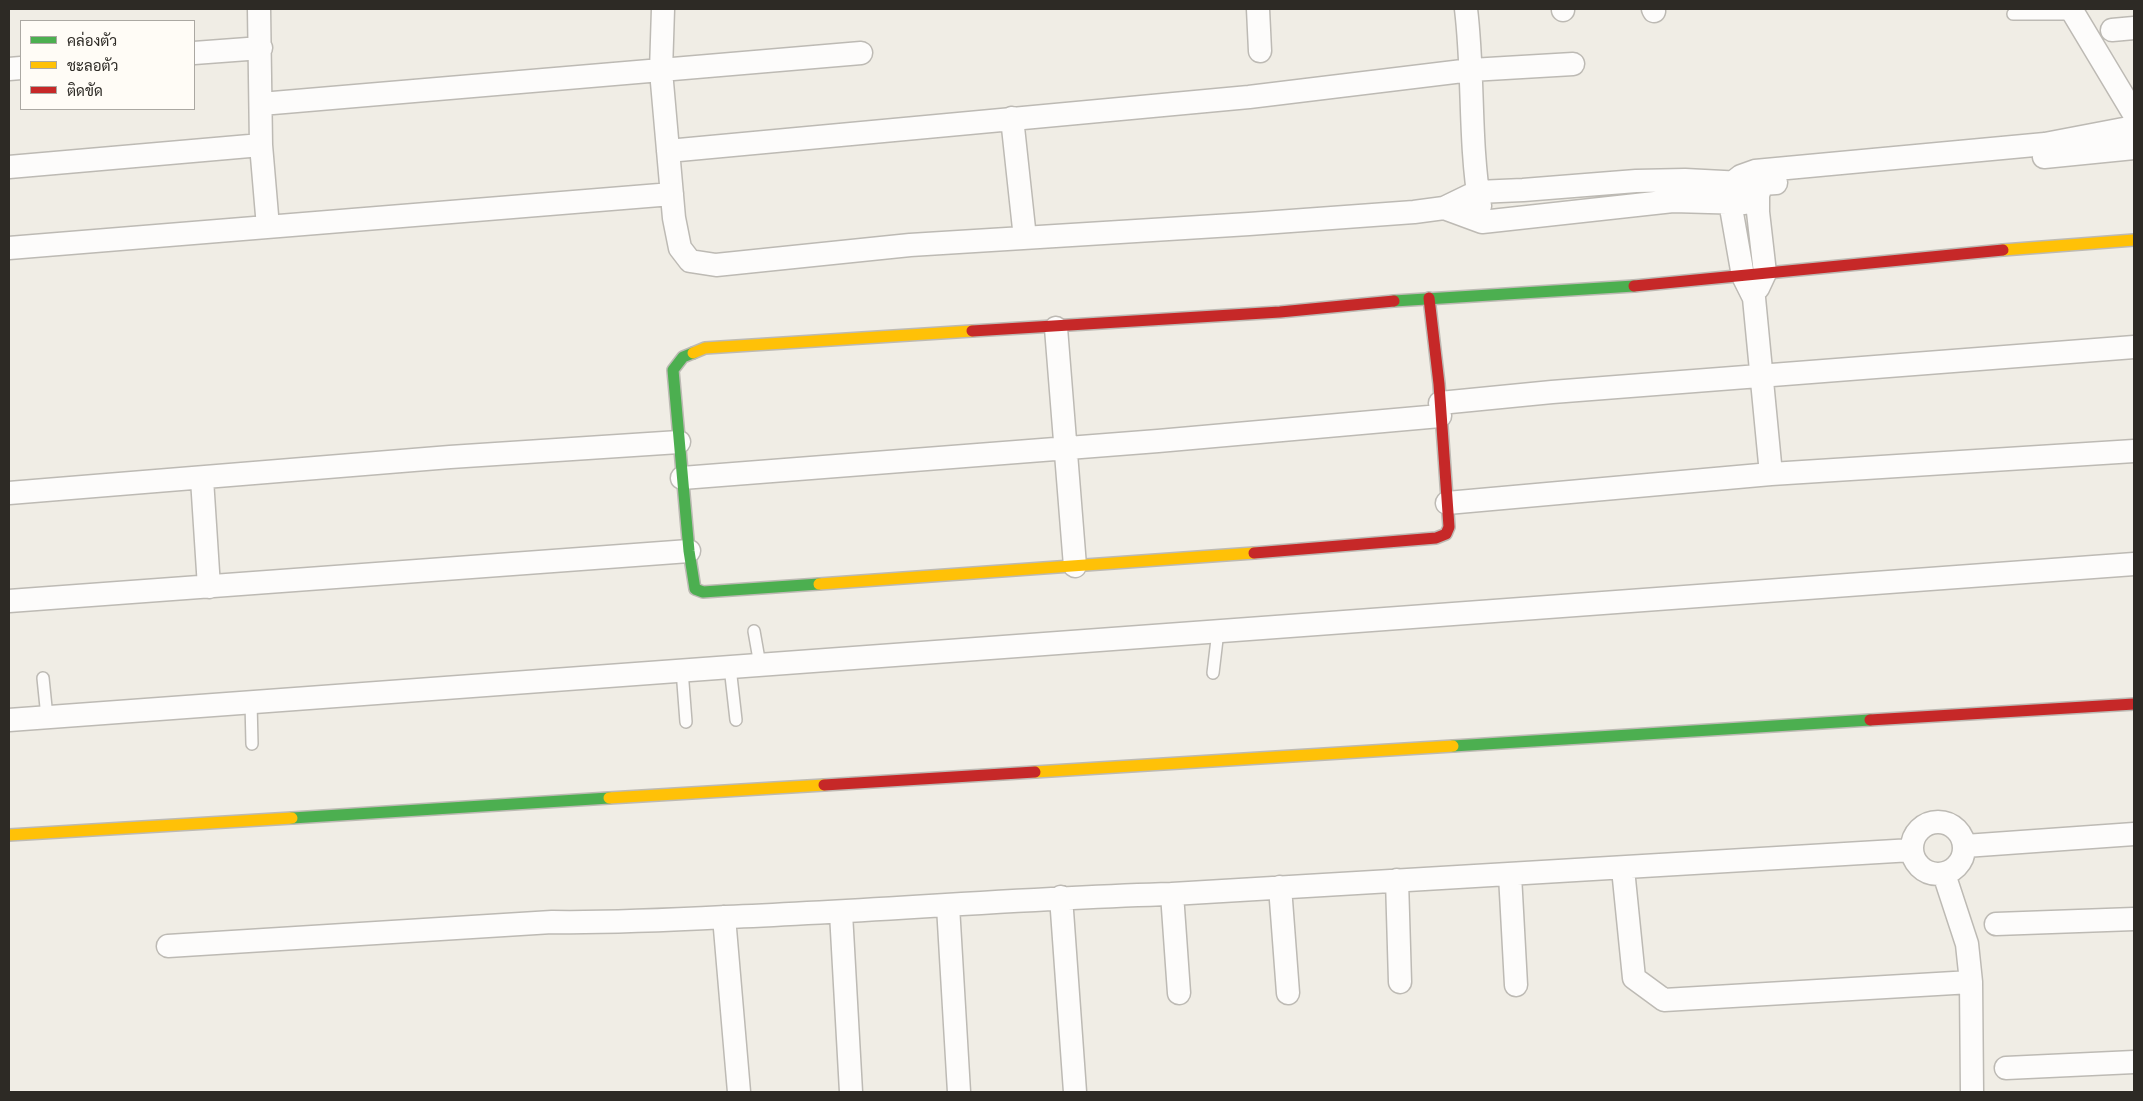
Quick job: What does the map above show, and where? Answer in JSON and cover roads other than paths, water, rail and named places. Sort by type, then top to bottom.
[{"type":"street","points":[[259,9],[261,145],[268,227]]},
{"type":"street","points":[[663,9],[660,71],[672,194],[680,248],[690,262],[716,265],[910,245],[1248,224],[1444,208],[1477,192],[1671,191],[1760,194],[2134,148]]},
{"type":"street","points":[[1258,9],[1260,50]]},
{"type":"street","points":[[1466,9],[1471,70],[1474,158],[1482,222]]},
{"type":"street","points":[[2073,11],[2134,114]]},
{"type":"street","points":[[2112,30],[2134,28]]},
{"type":"street","points":[[195,54],[260,48]]},
{"type":"street","points":[[261,104],[861,53]]},
{"type":"street","points":[[668,151],[1249,96],[1471,70],[1573,64]]},
{"type":"street","points":[[1012,118],[1025,238]]},
{"type":"street","points":[[1771,474],[1754,298],[1743,276],[1731,192],[1741,176],[1755,171],[2045,144],[2134,127]]},
{"type":"street","points":[[9,167],[261,145]]},
{"type":"street","points":[[1444,208],[1482,222],[1671,191]]},
{"type":"street","points":[[9,248],[672,194]]},
{"type":"street","points":[[1754,298],[1765,273],[1760,194]]},
{"type":"street","points":[[1429,298],[1438,369],[1449,527],[1446,534],[1436,538],[703,592],[695,589],[689,552],[673,370],[683,357],[706,348],[1056,328],[1280,312],[1429,298],[1599,290],[1975,252],[2134,240]]},
{"type":"street","points":[[1056,328],[1075,566]]},
{"type":"street","points":[[682,478],[1066,448],[1440,409],[1552,392],[2134,347]]},
{"type":"street","points":[[9,493],[202,479],[450,457],[679,442]]},
{"type":"street","points":[[1447,503],[1771,474],[2134,451]]},
{"type":"street","points":[[202,479],[209,587]]},
{"type":"street","points":[[9,601],[689,552]]},
{"type":"street","points":[[9,720],[2134,564]]},
{"type":"street","points":[[9,835],[2134,704]]},
{"type":"street","points":[[1942,822],[1953,826],[1961,835],[1965,846],[1960,864],[1953,871],[1944,874],[1932,874],[1922,870],[1915,861],[1912,850],[1914,839],[1920,829],[1930,823],[1942,822]]},
{"type":"street","points":[[1965,846],[2134,834]]},
{"type":"street","points":[[168,946],[552,922],[599,923],[842,913],[1062,897],[1172,894],[1397,880],[1624,869],[1912,850]]},
{"type":"street","points":[[1624,869],[1634,978],[1664,1000],[1972,982]]},
{"type":"street","points":[[1944,874],[1967,944],[1972,982],[1972,1092]]},
{"type":"street","points":[[1510,875],[1516,985]]},
{"type":"street","points":[[1397,880],[1400,982]]},
{"type":"street","points":[[1280,887],[1288,993]]},
{"type":"street","points":[[1172,894],[1179,993]]},
{"type":"street","points":[[1062,897],[1075,1092]]},
{"type":"street","points":[[948,906],[959,1092]]},
{"type":"street","points":[[842,913],[851,1092]]},
{"type":"street","points":[[724,917],[739,1092]]},
{"type":"street","points":[[1996,924],[2134,919]]},
{"type":"street","points":[[2006,1068],[2134,1062]]},
{"type":"lane","points":[[2013,14],[2073,11]]},
{"type":"lane","points":[[754,631],[760,665]]},
{"type":"lane","points":[[1214,672],[1218,631]]},
{"type":"lane","points":[[730,667],[736,720]]},
{"type":"lane","points":[[682,670],[686,722]]},
{"type":"lane","points":[[44,678],[46,717]]},
{"type":"lane","points":[[251,702],[252,744]]}]
